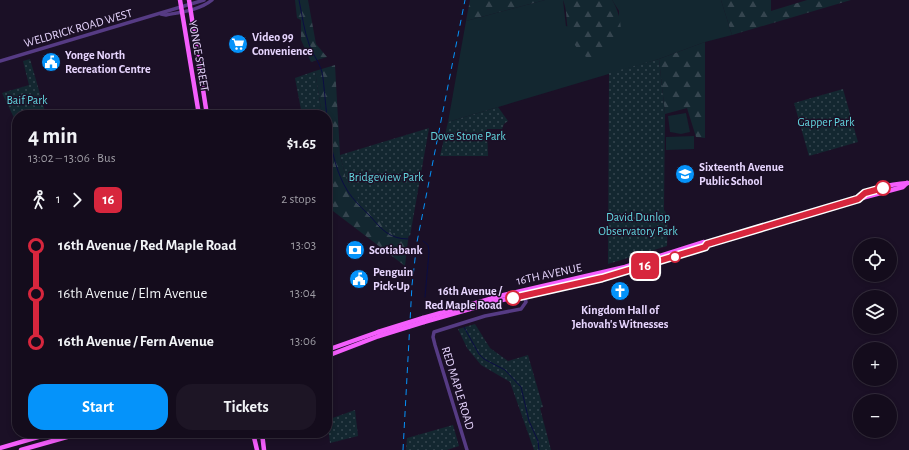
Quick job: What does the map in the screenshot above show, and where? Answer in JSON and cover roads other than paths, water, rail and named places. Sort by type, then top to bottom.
[{"type":"main road","name":"YONGE STREET","points":[[180,0],[198,110]]},
{"type":"main road","name":"YONGE STREET","points":[[190,4],[207,110]]},
{"type":"main road","name":"16TH AVENUE","points":[[332,348],[424,320],[625,267],[704,242],[707,244],[858,199],[872,191],[900,183],[908,183]]},
{"type":"main road","name":"16TH AVENUE","points":[[332,354],[378,334]]},
{"type":"main road","points":[[0,448],[35,438]]},
{"type":"main road","points":[[21,450],[63,438]]},
{"type":"main road","points":[[254,438],[257,450]]},
{"type":"main road","points":[[263,438],[264,450]]},
{"type":"street","points":[[190,4],[204,0]]},
{"type":"street","points":[[190,4],[206,5],[212,0]]},
{"type":"street","name":"WELDRICK ROAD WEST","points":[[0,61],[161,14],[166,15],[190,4]]},
{"type":"street","name":"16TH AVENUE","points":[[434,332],[485,316],[521,309],[526,302],[524,293]]},
{"type":"street","name":"RED MAPLE ROAD","points":[[434,332],[433,337],[435,345],[467,450]]},
{"type":"waterway","points":[[299,0],[307,39],[322,73],[326,110]]},
{"type":"waterway","points":[[332,150],[341,178],[352,197],[383,230],[396,237],[408,239]]},
{"type":"waterway","points":[[423,241],[428,245],[429,252],[425,297]]},
{"type":"waterway","points":[[464,327],[479,354],[484,359],[505,370],[521,387],[529,421],[538,441],[539,450]]},
{"type":"railway","points":[[403,450],[412,285],[417,242],[465,0]]},
{"type":"place","name":"Video 99 Convenience","points":[[238,44]]},
{"type":"place","name":"Yonge North Recreation Centre","points":[[51,62]]},
{"type":"place","name":"Sixteenth Avenue Public School","points":[[685,174]]},
{"type":"place","name":"Scotiabank","points":[[355,250]]},
{"type":"place","name":"Penguin Pick-Up","points":[[359,279]]},
{"type":"place","name":"Kingdom Hall of Jehovah's Witnesses","points":[[620,291]]},
{"type":"place","name":"16th Avenue / Red Maple Road","points":[[513,298]]},
{"type":"park label","name":"Baif Park","points":[[27,100]]},
{"type":"park label","name":"Gapper Park","points":[[826,122]]},
{"type":"park label","name":"Dove Stone Park","points":[[468,136]]},
{"type":"park label","name":"Bridgeview Park","points":[[386,177]]},
{"type":"park label","name":"David Dunlop Observatory Park","points":[[638,224]]}]
